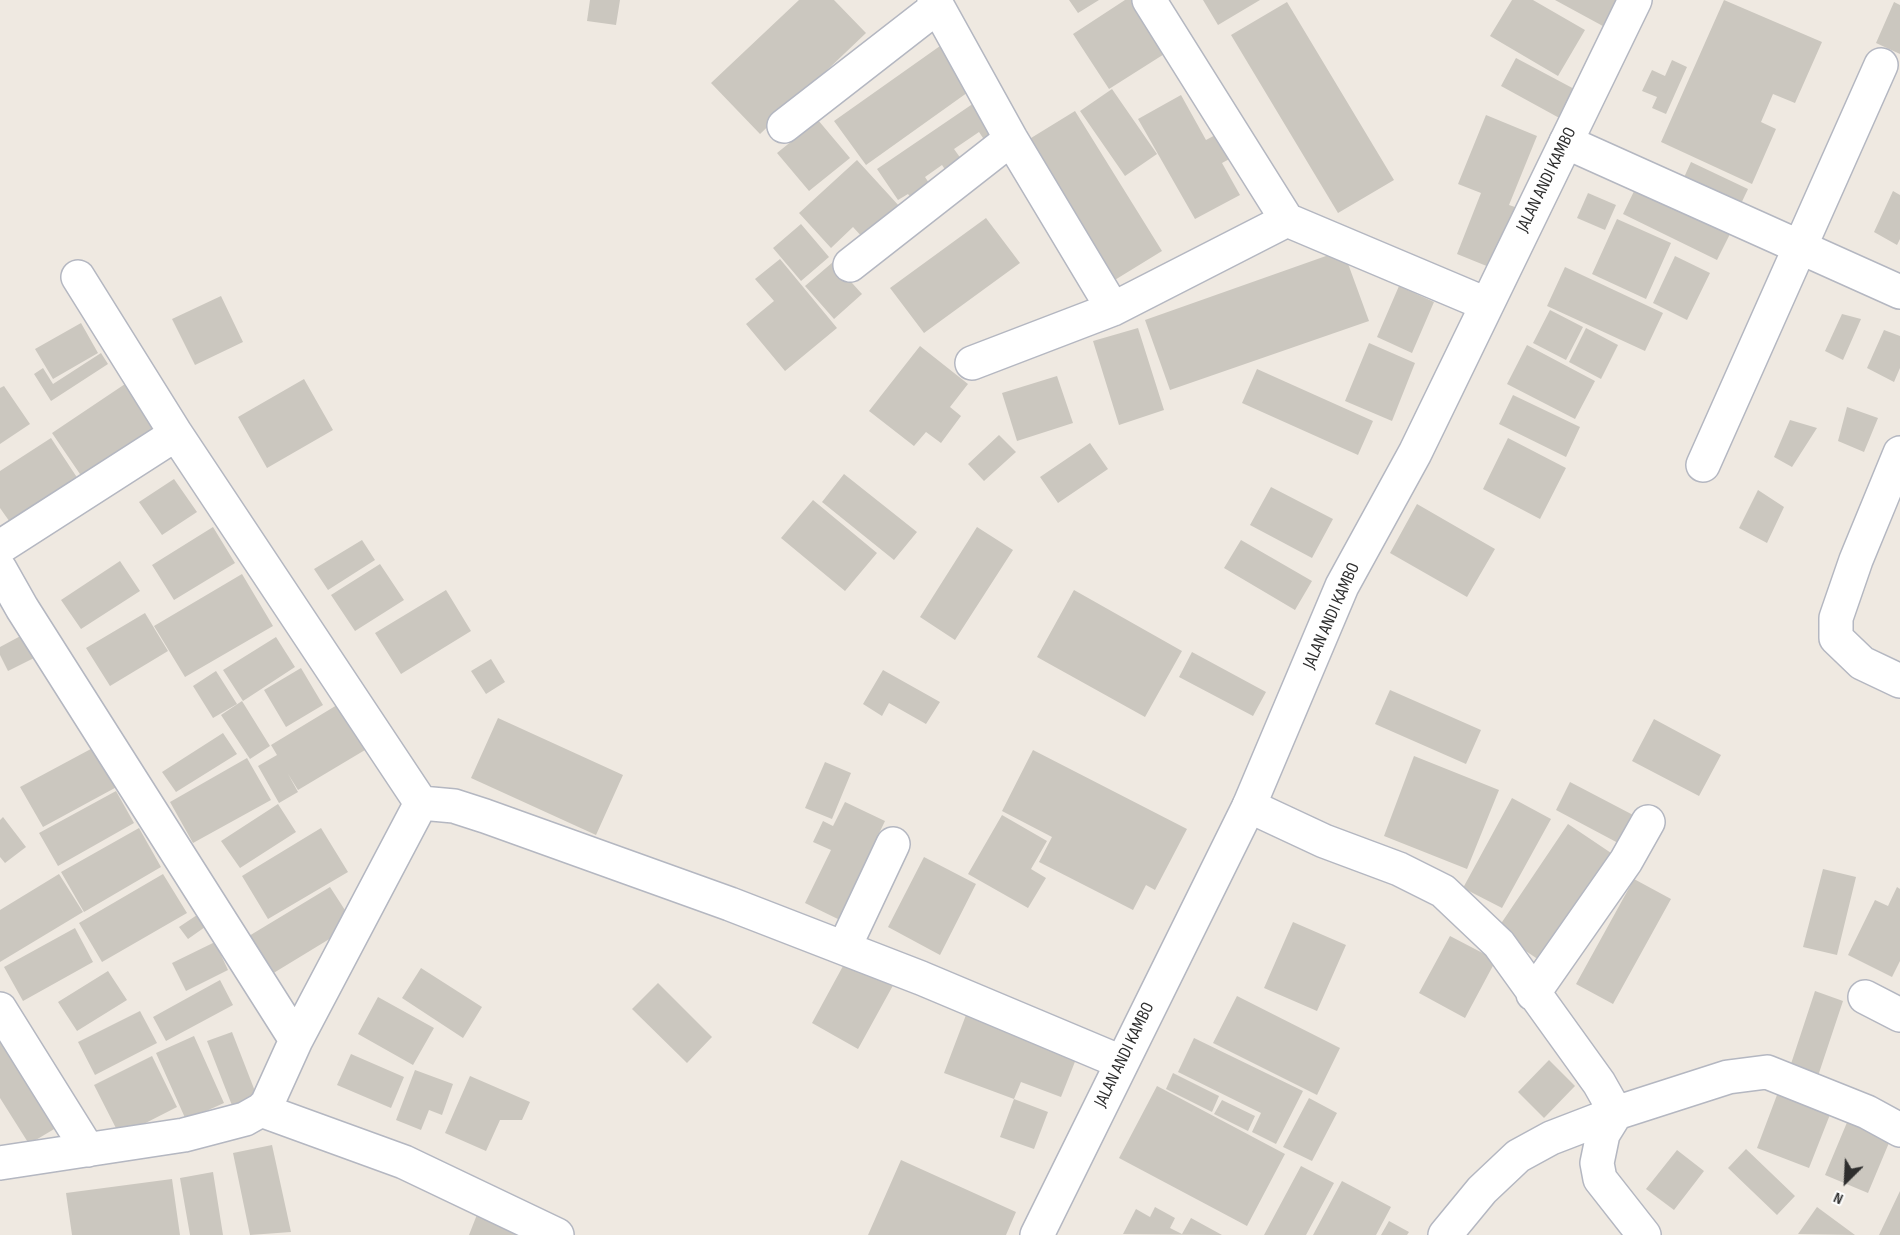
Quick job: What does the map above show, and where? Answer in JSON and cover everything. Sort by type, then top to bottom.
[{"type":"street","points":[[1149,0],[1287,220],[1486,304]]},
{"type":"street","name":"JALAN ANDI KAMBO","points":[[1036,1235],[1249,807],[1342,586],[1415,453],[1635,0]]},
{"type":"street","points":[[784,126],[935,3],[1011,139],[1113,309]]},
{"type":"street","points":[[1703,465],[1881,65]]},
{"type":"street","points":[[850,265],[1011,139]]},
{"type":"street","points":[[1566,142],[1900,292]]},
{"type":"street","points":[[972,363],[1113,309],[1287,220]]},
{"type":"street","points":[[78,277],[176,435],[421,803]]},
{"type":"street","points":[[0,547],[176,435]]},
{"type":"street","points":[[1900,453],[1856,560],[1836,618],[1836,638],[1862,663],[1900,681]]},
{"type":"street","points":[[0,569],[40,637],[296,1040]]},
{"type":"street","points":[[421,803],[454,806],[485,816],[730,904],[844,948],[1121,1062]]},
{"type":"street","points":[[0,1163],[184,1135],[245,1119],[261,1110],[267,1104],[296,1040],[421,803]]},
{"type":"street","points":[[1249,807],[1324,841],[1399,869],[1443,891],[1499,944],[1599,1083],[1616,1113]]},
{"type":"street","points":[[1533,994],[1626,861],[1648,822]]},
{"type":"street","points":[[844,948],[893,844]]},
{"type":"street","points":[[1865,997],[1900,1015]]},
{"type":"street","points":[[0,1009],[88,1150]]},
{"type":"street","points":[[1445,1235],[1482,1190],[1518,1156],[1551,1138],[1616,1113],[1728,1077],[1767,1072],[1867,1112],[1900,1130]]},
{"type":"street","points":[[261,1110],[404,1162],[557,1235]]},
{"type":"street","points":[[1616,1113],[1603,1134],[1597,1163],[1600,1179],[1644,1235]]},
{"type":"building","points":[[590,0],[620,0],[616,25],[587,21]]},
{"type":"building","points":[[799,0],[834,0],[866,33],[760,134],[711,83]]},
{"type":"building","points":[[1069,0],[1099,0],[1078,13]]},
{"type":"building","points":[[1125,0],[1137,0],[1169,51],[1109,89],[1073,34]]},
{"type":"building","points":[[1203,0],[1260,0],[1218,25]]},
{"type":"building","points":[[1512,0],[1533,0],[1585,30],[1558,76],[1490,36]]},
{"type":"building","points":[[1555,0],[1628,0],[1612,31]]},
{"type":"building","points":[[1724,0],[1822,42],[1795,103],[1773,94],[1761,122],[1776,129],[1752,184],[1661,142]]},
{"type":"building","points":[[1287,2],[1394,180],[1338,213],[1231,35]]},
{"type":"building","points":[[1894,2],[1900,5],[1900,54],[1876,43]]},
{"type":"building","points":[[940,46],[971,90],[866,165],[834,121]]},
{"type":"building","points":[[1516,58],[1578,91],[1563,120],[1501,86]]},
{"type":"building","points":[[1672,60],[1687,67],[1666,114],[1652,108],[1657,97],[1642,91],[1652,70],[1665,76]]},
{"type":"building","points":[[1112,89],[1157,154],[1125,176],[1080,111]]},
{"type":"building","points":[[1181,95],[1206,140],[1221,132],[1235,156],[1222,163],[1240,195],[1195,219],[1138,119]]},
{"type":"building","points":[[974,103],[997,137],[987,144],[979,132],[954,149],[964,163],[948,174],[942,165],[925,177],[933,189],[914,202],[908,194],[898,200],[877,169]]},
{"type":"building","points":[[1075,111],[1162,251],[1105,286],[1018,146]]},
{"type":"building","points":[[1486,115],[1537,136],[1509,205],[1518,208],[1494,269],[1457,254],[1481,193],[1458,184]]},
{"type":"building","points":[[818,120],[850,158],[809,191],[777,153]]},
{"type":"building","points":[[857,160],[900,207],[864,239],[853,227],[831,248],[799,213]]},
{"type":"building","points":[[1691,162],[1748,189],[1738,210],[1681,184]]},
{"type":"building","points":[[1637,185],[1731,232],[1717,260],[1623,214]]},
{"type":"building","points":[[1893,191],[1900,195],[1900,239],[1897,245],[1874,232]]},
{"type":"building","points":[[1588,193],[1616,205],[1605,230],[1577,218]]},
{"type":"building","points":[[986,218],[1020,263],[924,333],[890,288]]},
{"type":"building","points":[[1617,219],[1671,243],[1646,299],[1592,274]]},
{"type":"building","points":[[801,224],[829,257],[801,281],[773,248]]},
{"type":"building","points":[[1343,250],[1369,321],[1170,390],[1145,320]]},
{"type":"building","points":[[1675,256],[1710,273],[1687,320],[1653,303]]},
{"type":"building","points":[[780,259],[837,328],[785,371],[746,324],[774,301],[755,279]]},
{"type":"building","points":[[833,262],[862,294],[834,319],[805,286]]},
{"type":"building","points":[[1565,267],[1663,313],[1645,351],[1547,306]]},
{"type":"building","points":[[1399,286],[1434,302],[1412,353],[1377,337]]},
{"type":"building","points":[[221,296],[243,342],[195,365],[172,319]]},
{"type":"building","points":[[1550,310],[1583,327],[1566,360],[1533,343]]},
{"type":"building","points":[[1842,314],[1861,319],[1843,360],[1825,351]]},
{"type":"building","points":[[81,323],[98,353],[53,379],[35,349]]},
{"type":"building","points":[[1138,328],[1164,410],[1119,425],[1093,341]]},
{"type":"building","points":[[1586,328],[1618,345],[1601,379],[1569,362]]},
{"type":"building","points":[[1884,330],[1900,336],[1900,368],[1894,382],[1867,368]]},
{"type":"building","points":[[1369,343],[1415,363],[1392,421],[1345,401]]},
{"type":"building","points":[[1527,345],[1595,381],[1575,419],[1507,384]]},
{"type":"building","points":[[920,346],[968,384],[950,407],[961,416],[941,443],[926,432],[914,446],[869,411]]},
{"type":"building","points":[[101,353],[108,364],[51,401],[34,374],[43,368],[53,384]]},
{"type":"building","points":[[1257,369],[1373,421],[1358,455],[1242,403]]},
{"type":"building","points":[[1057,376],[1073,423],[1017,441],[1002,393]]},
{"type":"building","points":[[304,379],[333,430],[267,468],[238,417]]},
{"type":"building","points":[[131,380],[161,424],[82,477],[52,433]]},
{"type":"building","points":[[4,386],[30,424],[0,444],[0,388]]},
{"type":"building","points":[[1513,395],[1580,427],[1566,457],[1499,424]]},
{"type":"building","points":[[1847,407],[1878,418],[1864,452],[1838,441]]},
{"type":"building","points":[[1790,420],[1817,428],[1792,467],[1774,457]]},
{"type":"building","points":[[999,435],[1016,452],[984,481],[968,464]]},
{"type":"building","points":[[51,438],[80,482],[12,525],[0,508],[0,471]]},
{"type":"building","points":[[1508,438],[1566,468],[1540,519],[1483,489]]},
{"type":"building","points":[[1090,443],[1108,469],[1058,503],[1040,477]]},
{"type":"building","points":[[844,474],[917,532],[894,560],[822,502]]},
{"type":"building","points":[[174,479],[197,512],[162,535],[139,502]]},
{"type":"building","points":[[1271,487],[1333,519],[1312,558],[1250,525]]},
{"type":"building","points":[[1758,490],[1784,507],[1767,543],[1739,528]]},
{"type":"building","points":[[813,500],[877,553],[845,591],[781,538]]},
{"type":"building","points":[[1417,504],[1495,549],[1467,597],[1390,553]]},
{"type":"building","points":[[213,527],[235,563],[174,600],[152,565]]},
{"type":"building","points":[[977,527],[1013,550],[955,640],[920,617]]},
{"type":"building","points":[[362,540],[375,560],[328,590],[314,569]]},
{"type":"building","points":[[1241,540],[1312,581],[1295,610],[1224,568]]},
{"type":"building","points":[[120,561],[140,591],[81,629],[61,600]]},
{"type":"building","points":[[380,564],[404,600],[355,631],[331,595]]},
{"type":"building","points":[[242,574],[273,626],[185,677],[154,626]]},
{"type":"building","points":[[446,590],[471,631],[401,674],[375,633]]},
{"type":"building","points":[[1074,590],[1182,651],[1145,717],[1037,657]]},
{"type":"building","points":[[145,613],[168,651],[110,686],[86,648]]},
{"type":"building","points":[[28,632],[40,655],[8,671],[0,655],[0,647]]},
{"type":"building","points":[[276,637],[295,667],[243,701],[223,670]]},
{"type":"building","points":[[1192,652],[1266,692],[1253,716],[1179,677]]},
{"type":"building","points":[[491,659],[505,682],[486,694],[471,671]]},
{"type":"building","points":[[301,668],[323,705],[286,727],[264,690]]},
{"type":"building","points":[[883,670],[940,702],[926,724],[889,703],[882,716],[863,704]]},
{"type":"building","points":[[216,671],[237,704],[213,718],[193,686]]},
{"type":"building","points":[[1390,690],[1481,730],[1466,764],[1375,724]]},
{"type":"building","points":[[242,701],[270,746],[250,759],[221,715]]},
{"type":"building","points":[[337,705],[365,750],[298,790],[288,774],[298,792],[279,803],[258,766],[277,755],[271,745]]},
{"type":"building","points":[[498,718],[623,775],[596,835],[471,778]]},
{"type":"building","points":[[1654,719],[1721,755],[1699,796],[1632,761]]},
{"type":"building","points":[[223,733],[237,754],[176,792],[162,772]]},
{"type":"building","points":[[102,743],[124,783],[43,827],[20,787]]},
{"type":"building","points":[[1033,750],[1187,829],[1155,890],[1146,885],[1133,910],[1039,862],[1052,837],[1002,811]]},
{"type":"building","points":[[1414,756],[1499,790],[1467,869],[1384,836]]},
{"type":"building","points":[[247,758],[271,800],[193,843],[170,802]]},
{"type":"building","points":[[825,762],[851,773],[832,819],[805,808]]},
{"type":"building","points":[[1570,782],[1635,816],[1620,844],[1556,810]]},
{"type":"building","points":[[116,791],[134,823],[58,866],[39,833]]},
{"type":"building","points":[[1512,798],[1551,819],[1502,908],[1463,888]]},
{"type":"building","points":[[845,802],[885,821],[873,846],[878,848],[842,921],[805,903],[831,850],[813,842],[823,821],[833,826]]},
{"type":"building","points":[[278,804],[296,832],[240,868],[221,841]]},
{"type":"building","points":[[1002,815],[1047,841],[1031,869],[1046,878],[1028,908],[968,874]]},
{"type":"building","points":[[3,817],[26,847],[5,863],[0,857],[0,820]]},
{"type":"building","points":[[1568,824],[1620,859],[1548,966],[1496,931]]},
{"type":"building","points":[[139,828],[161,867],[84,912],[61,872]]},
{"type":"building","points":[[321,828],[348,872],[268,919],[242,876]]},
{"type":"building","points":[[924,857],[976,884],[940,955],[888,927]]},
{"type":"building","points":[[1823,869],[1856,877],[1837,955],[1803,947]]},
{"type":"building","points":[[59,874],[83,912],[0,962],[0,910]]},
{"type":"building","points":[[163,874],[187,913],[102,962],[79,923]]},
{"type":"building","points":[[1634,879],[1671,899],[1613,1004],[1576,984]]},
{"type":"building","points":[[330,887],[354,924],[267,977],[244,939]]},
{"type":"building","points":[[1897,887],[1900,889],[1900,961],[1892,977],[1848,955],[1875,900],[1888,906]]},
{"type":"building","points":[[197,915],[205,927],[188,939],[179,927]]},
{"type":"building","points":[[1293,922],[1346,945],[1317,1011],[1264,988]]},
{"type":"building","points":[[75,928],[93,962],[23,1001],[4,967]]},
{"type":"building","points":[[1450,936],[1496,960],[1465,1018],[1419,993]]},
{"type":"building","points":[[215,942],[228,970],[186,991],[172,963]]},
{"type":"building","points":[[849,955],[896,980],[858,1049],[812,1023]]},
{"type":"building","points":[[421,968],[482,1007],[463,1038],[402,998]]},
{"type":"building","points":[[108,971],[127,1000],[77,1031],[58,1002]]},
{"type":"building","points":[[220,980],[233,1005],[166,1041],[153,1017]]},
{"type":"building","points":[[658,983],[712,1037],[687,1063],[632,1009]]},
{"type":"building","points":[[1815,991],[1843,1001],[1815,1085],[1787,1076]]},
{"type":"building","points":[[1237,996],[1340,1048],[1317,1095],[1213,1043]]},
{"type":"building","points":[[378,997],[434,1028],[413,1065],[358,1034]]},
{"type":"building","points":[[969,1007],[1080,1049],[1061,1097],[1021,1082],[1014,1099],[944,1073]]},
{"type":"building","points":[[140,1011],[157,1043],[95,1075],[78,1042]]},
{"type":"building","points":[[232,1032],[258,1099],[233,1108],[207,1041]]},
{"type":"building","points":[[0,1036],[66,1122],[29,1144],[0,1098]]},
{"type":"building","points":[[194,1036],[224,1103],[186,1120],[156,1053]]},
{"type":"building","points":[[1194,1038],[1303,1091],[1276,1144],[1252,1132],[1261,1113],[1178,1072]]},
{"type":"building","points":[[351,1054],[404,1077],[391,1108],[337,1085]]},
{"type":"building","points":[[152,1056],[177,1107],[120,1136],[94,1085]]},
{"type":"building","points":[[1549,1060],[1575,1086],[1544,1118],[1518,1092]]},
{"type":"building","points":[[415,1070],[453,1084],[442,1115],[429,1110],[421,1130],[396,1120]]},
{"type":"building","points":[[1173,1073],[1219,1096],[1212,1112],[1166,1089]]},
{"type":"building","points":[[470,1076],[530,1102],[522,1120],[500,1120],[486,1151],[445,1133]]},
{"type":"building","points":[[1157,1086],[1285,1154],[1247,1226],[1119,1158]]},
{"type":"building","points":[[1780,1087],[1833,1107],[1809,1168],[1757,1148]]},
{"type":"building","points":[[1309,1098],[1337,1113],[1312,1161],[1283,1147]]},
{"type":"building","points":[[1014,1099],[1048,1112],[1034,1149],[1000,1137]]},
{"type":"building","points":[[1222,1100],[1255,1116],[1248,1131],[1214,1114]]},
{"type":"building","points":[[1848,1120],[1891,1138],[1868,1193],[1825,1175]]},
{"type":"building","points":[[272,1145],[291,1232],[250,1235],[233,1153]]},
{"type":"building","points":[[1746,1149],[1795,1196],[1777,1215],[1728,1168]]},
{"type":"building","points":[[1677,1150],[1704,1171],[1674,1210],[1646,1189]]},
{"type":"building","points":[[901,1160],[1016,1212],[1006,1235],[868,1235]]},
{"type":"building","points":[[1301,1166],[1334,1183],[1306,1235],[1264,1235]]},
{"type":"building","points":[[213,1172],[223,1235],[190,1235],[180,1178]]},
{"type":"building","points":[[172,1179],[180,1235],[72,1235],[66,1193]]},
{"type":"building","points":[[1342,1181],[1391,1207],[1376,1235],[1313,1235]]},
{"type":"building","points":[[1900,1191],[1900,1235],[1879,1235]]},
{"type":"building","points":[[1155,1207],[1175,1218],[1170,1228],[1182,1234],[1191,1218],[1222,1235],[1123,1234],[1136,1209],[1150,1217]]},
{"type":"building","points":[[1817,1207],[1855,1235],[1798,1234]]},
{"type":"building","points":[[478,1212],[536,1235],[469,1235]]},
{"type":"building","points":[[1389,1221],[1409,1232],[1407,1235],[1381,1235]]}]
